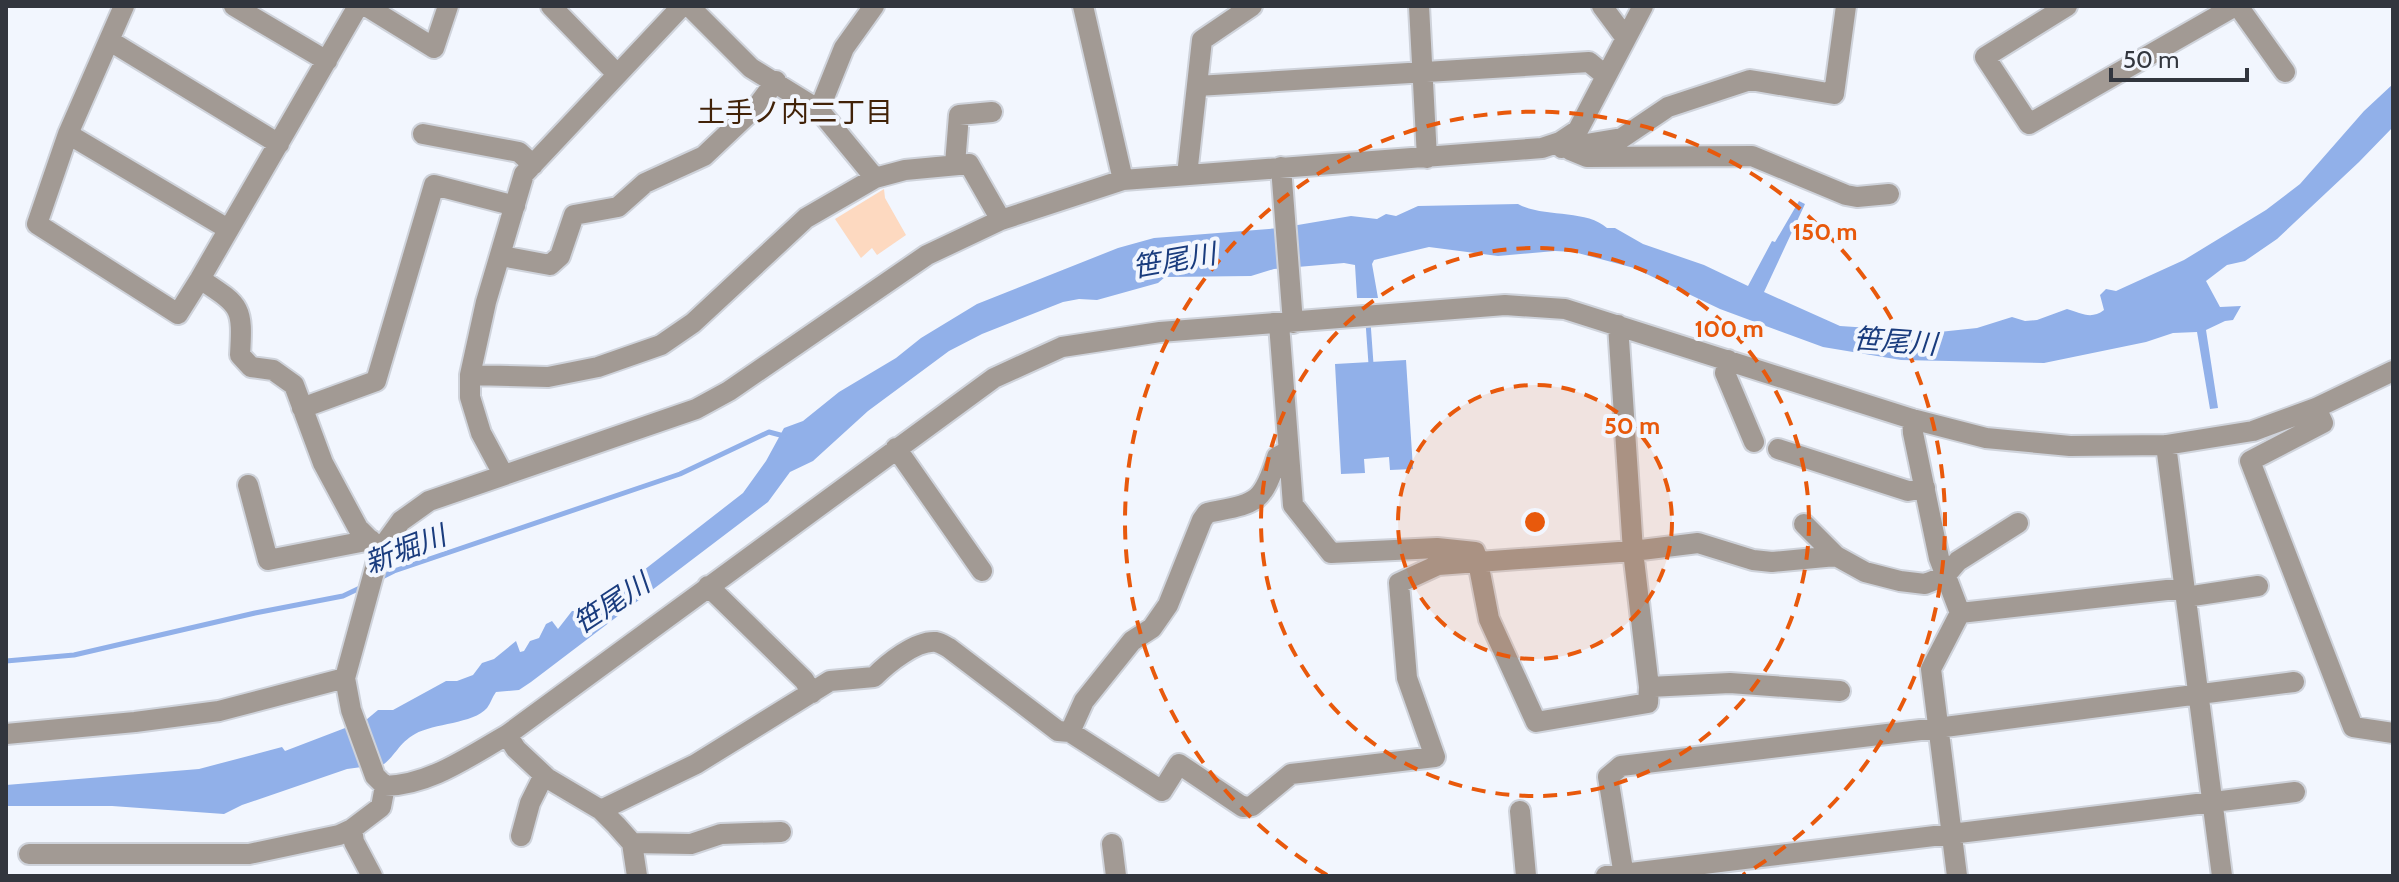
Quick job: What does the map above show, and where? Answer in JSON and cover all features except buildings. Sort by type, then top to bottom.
[{"type":"street","points":[[124,6],[68,134],[37,224],[178,314],[358,6]]},
{"type":"street","points":[[234,6],[327,61]]},
{"type":"street","points":[[366,6],[434,48],[448,6]]},
{"type":"street","points":[[551,6],[617,74]]},
{"type":"street","points":[[503,474],[481,433],[470,397],[470,375],[486,302],[524,174],[682,6]]},
{"type":"street","points":[[689,6],[751,68],[819,110],[875,178]]},
{"type":"street","points":[[819,110],[844,48],[874,6]]},
{"type":"street","points":[[1083,6],[1123,180]]},
{"type":"street","points":[[1187,175],[1202,40],[1252,6]]},
{"type":"street","points":[[1419,6],[1427,158]]},
{"type":"street","points":[[1602,6],[1625,37]]},
{"type":"street","points":[[1552,148],[1578,130],[1643,6]]},
{"type":"street","points":[[29,854],[249,854],[320,840],[352,829],[381,807],[380,781],[351,710],[345,678],[375,545],[429,501],[696,409],[729,391],[927,255],[1001,220],[1123,180],[1282,173],[1552,148],[1622,138],[1668,107],[1750,80],[1834,94],[1846,6]]},
{"type":"street","points":[[2067,6],[1985,57],[2029,124],[2236,6],[2256,15],[2285,72]]},
{"type":"street","points":[[110,41],[279,144]]},
{"type":"street","points":[[1197,86],[1589,62],[1606,76]]},
{"type":"street","points":[[501,256],[550,265],[560,256],[574,215],[618,207],[645,183],[704,156],[758,105],[776,81]]},
{"type":"street","points":[[955,164],[959,115],[992,112]]},
{"type":"street","points":[[68,134],[228,229]]},
{"type":"street","points":[[423,134],[519,152],[533,165]]},
{"type":"street","points":[[1552,148],[1587,157],[1752,156],[1846,195],[1889,194]]},
{"type":"street","points":[[470,375],[548,377],[598,367],[661,345],[693,323],[806,218],[875,178],[905,170],[969,164],[1001,220]]},
{"type":"street","points":[[1282,173],[1291,301],[1286,323],[1288,451],[1293,505],[1331,553],[1437,548],[1475,552],[1489,619],[1536,722],[1648,703],[1649,687],[1633,551],[1618,325]]},
{"type":"street","points":[[302,408],[376,381],[434,185],[515,206]]},
{"type":"street","points":[[200,279],[229,298],[242,318],[240,355],[251,367],[273,370],[294,385],[323,463],[358,528],[375,545]]},
{"type":"street","points":[[380,781],[407,785],[442,772],[507,735],[994,378],[1062,347],[1160,332],[1505,305],[1565,309],[1912,419],[1986,438],[2070,446],[2166,445],[2253,431],[2316,408],[2393,371]]},
{"type":"street","points":[[1728,360],[1725,373],[1754,442]]},
{"type":"street","points":[[2316,408],[2323,423],[2250,461],[2353,727],[2393,733]]},
{"type":"street","points":[[1912,419],[1945,576],[1955,592],[1960,613],[1931,669],[1957,876]]},
{"type":"street","points":[[2166,445],[2222,876]]},
{"type":"street","points":[[896,448],[982,571]]},
{"type":"street","points":[[1778,449],[1908,491],[1925,488]]},
{"type":"street","points":[[1070,732],[1084,701],[1132,641],[1152,628],[1168,605],[1207,513],[1246,505],[1260,497],[1268,487],[1277,457],[1288,451]]},
{"type":"street","points":[[248,485],[268,560],[375,545]]},
{"type":"street","points":[[1804,524],[1836,556],[1865,572],[1925,584],[1945,576],[1958,561],[2018,523]]},
{"type":"street","points":[[601,810],[696,764],[830,681],[874,677],[884,667],[920,645],[936,642],[949,648],[1058,731],[1070,732],[1162,791],[1179,764],[1243,807],[1252,806],[1291,774],[1435,757],[1407,678],[1399,583],[1438,565],[1633,551],[1698,543],[1753,560],[1772,562],[1836,556]]},
{"type":"street","points":[[708,586],[804,680],[812,693]]},
{"type":"street","points":[[1960,613],[2258,586]]},
{"type":"street","points":[[6,734],[219,711],[345,678]]},
{"type":"street","points":[[2294,682],[1621,766],[1608,777],[1618,875],[2295,792]]},
{"type":"street","points":[[1649,687],[1730,683],[1840,691]]},
{"type":"street","points":[[507,735],[516,749],[544,775],[601,810],[632,843],[637,876]]},
{"type":"street","points":[[521,836],[530,803],[544,775]]},
{"type":"street","points":[[1520,811],[1526,876]]},
{"type":"street","points":[[352,829],[354,842],[372,876]]},
{"type":"street","points":[[632,843],[691,844],[721,834],[781,832]]},
{"type":"street","points":[[1112,844],[1116,876]]},
{"type":"shaded area","points":[[884,189],[885,198],[906,235],[877,255],[872,248],[861,258],[835,219]]},
{"type":"water","name":"笹尾川","points":[[2393,84],[2393,127],[2277,239],[2245,261],[2227,265],[2206,281],[2220,307],[2241,306],[2233,320],[2206,330],[2218,408],[2210,409],[2197,332],[2173,333],[2146,342],[2044,363],[1901,360],[1823,347],[1720,309],[1634,268],[1574,252],[1498,256],[1429,247],[1374,260],[1372,264],[1378,298],[1357,298],[1355,265],[1344,263],[1274,269],[1251,276],[1165,277],[1158,283],[1097,300],[1063,302],[982,334],[949,351],[868,411],[813,461],[790,472],[768,502],[531,682],[519,690],[496,692],[487,708],[473,717],[415,734],[384,764],[347,769],[224,814],[112,806],[6,806],[6,785],[199,769],[282,747],[285,751],[366,720],[378,710],[393,710],[446,681],[473,675],[482,663],[494,659],[516,641],[520,652],[524,651],[530,641],[539,638],[546,624],[552,621],[558,629],[572,611],[584,611],[599,605],[743,493],[784,428],[803,421],[839,392],[977,304],[1118,248],[1154,238],[1280,228],[1351,216],[1377,219],[1386,214],[1396,216],[1418,206],[1518,204],[1540,211],[1588,218],[1607,228],[1615,228],[1643,244],[1704,265],[1748,286],[1772,241],[1775,242],[1799,201],[1805,204],[1764,292],[1840,326],[1900,330],[1911,335],[1977,328],[2012,317],[2025,321],[2037,320],[2067,309],[2095,315],[2104,310],[2100,295],[2106,289],[2116,291],[2184,260],[2266,210],[2300,184],[2364,111]]},
{"type":"water","points":[[1406,360],[1413,469],[1390,470],[1389,457],[1364,459],[1365,473],[1341,474],[1335,364]]},
{"type":"waterway","points":[[1368,322],[1371,364]]},
{"type":"waterway","name":"新堀川","points":[[378,579],[680,474],[769,432],[784,436]]},
{"type":"waterway","name":"新堀川","points":[[6,661],[74,655],[343,596],[362,587]]},
{"type":"district","name":"土手ノ内二丁目","points":[[795,112]]}]
